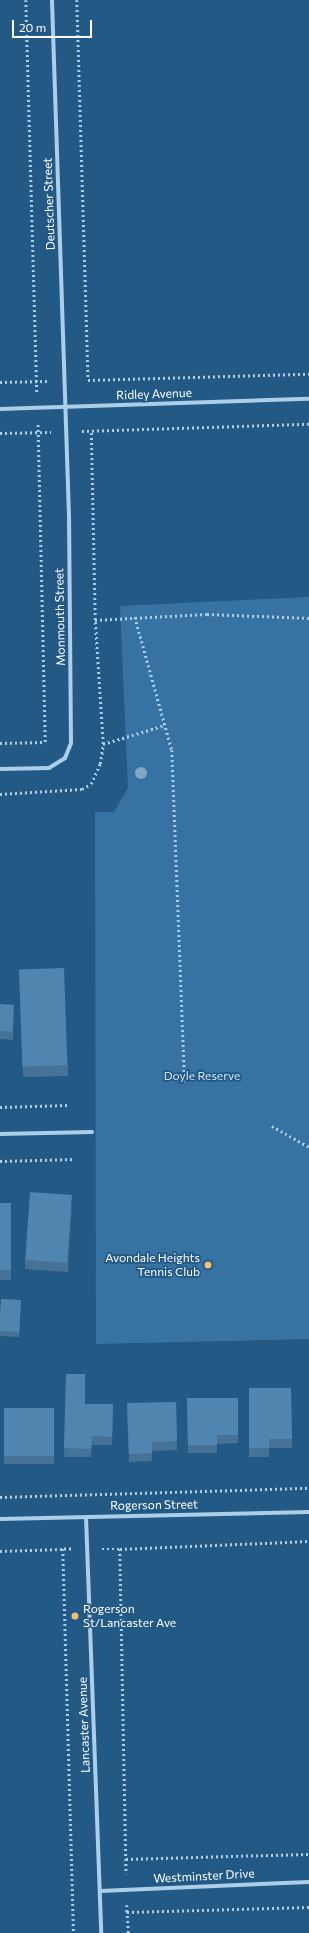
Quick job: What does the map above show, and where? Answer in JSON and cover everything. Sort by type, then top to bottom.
[{"type":"street","name":"Deutscher Street","points":[[52,0],[65,407]]},
{"type":"street","name":"Ridley Avenue","points":[[0,409],[309,399]]},
{"type":"street","name":"Monmouth Street","points":[[0,769],[48,768],[65,758],[71,743],[65,407]]},
{"type":"street","points":[[0,1134],[92,1132]]},
{"type":"street","name":"Rogerson Street","points":[[0,1519],[309,1512]]},
{"type":"street","name":"Lancaster Avenue","points":[[86,1517],[101,1933]]},
{"type":"street","name":"Westminster Drive","points":[[100,1891],[309,1882]]},
{"type":"path","points":[[0,743],[45,742],[38,408],[26,0]]},
{"type":"path","points":[[77,0],[88,380]]},
{"type":"path","points":[[0,382],[309,374]]},
{"type":"path","points":[[0,433],[309,424]]},
{"type":"path","points":[[90,431],[95,620],[206,614],[309,618]]},
{"type":"path","points":[[135,617],[172,750],[185,1082]]},
{"type":"path","points":[[103,744],[165,726]]},
{"type":"path","points":[[0,1108],[69,1105]]},
{"type":"path","points":[[272,1126],[309,1147]]},
{"type":"path","points":[[0,1161],[75,1159]]},
{"type":"path","points":[[0,1497],[309,1488]]},
{"type":"path","points":[[120,1549],[309,1541]]},
{"type":"path","points":[[0,1551],[63,1549]]},
{"type":"path","points":[[126,1859],[309,1854]]},
{"type":"path","points":[[128,1933],[127,1912],[309,1907]]},
{"type":"green space","name":"Doyle Reserve","points":[[309,597],[309,1339],[96,1344],[95,812],[114,812],[128,788],[120,606]]},
{"type":"building","points":[[64,968],[67,1065],[22,1067],[19,970]]},
{"type":"building","points":[[0,1004],[14,1005],[12,1032],[0,1031]]},
{"type":"building","points":[[30,1192],[72,1195],[67,1263],[25,1260]]},
{"type":"building","points":[[0,1203],[11,1203],[11,1270],[0,1270]]},
{"type":"building","points":[[1,1299],[21,1300],[19,1332],[0,1331]]},
{"type":"building","points":[[66,1374],[85,1374],[85,1404],[113,1404],[112,1437],[92,1436],[91,1449],[64,1448]]},
{"type":"building","points":[[249,1388],[291,1388],[292,1439],[269,1439],[269,1448],[249,1448]]},
{"type":"building","points":[[187,1398],[238,1398],[238,1435],[217,1435],[217,1445],[188,1445]]},
{"type":"building","points":[[176,1402],[177,1441],[152,1442],[152,1453],[129,1454],[127,1403]]},
{"type":"building","points":[[4,1408],[54,1408],[54,1456],[4,1456]]},
{"type":"place","name":"Avondale Heights Tennis Club","points":[[208,1265]]},
{"type":"place","name":"Rogerson St/Lancaster Ave","points":[[75,1616]]}]
